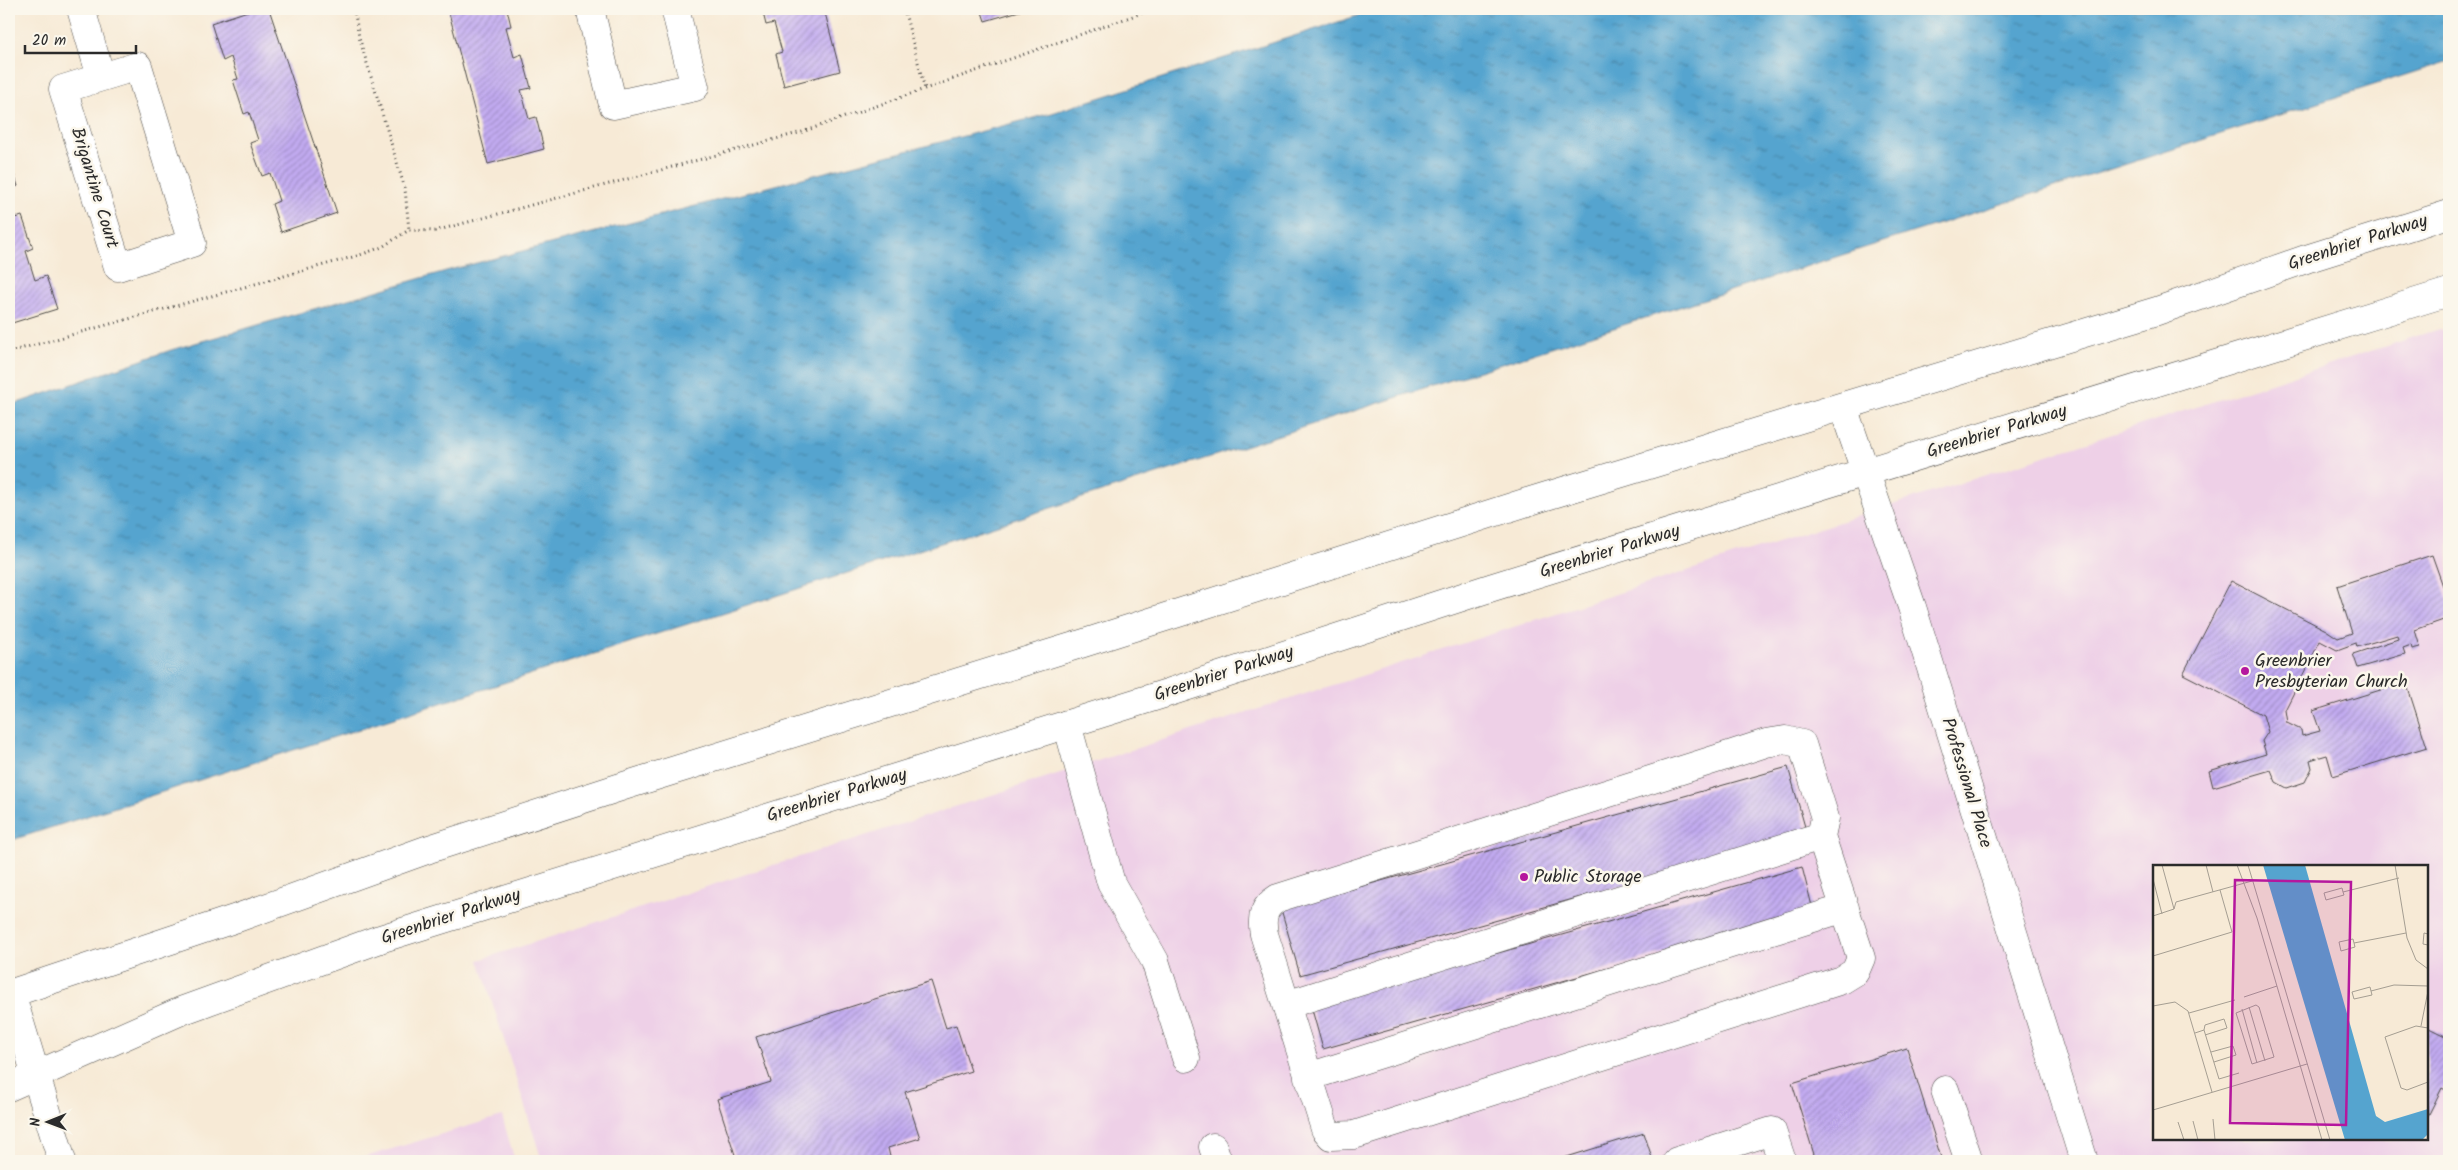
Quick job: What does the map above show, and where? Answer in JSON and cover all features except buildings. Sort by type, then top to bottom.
[{"type":"main road","points":[[81,9],[101,77]]},
{"type":"main road","points":[[590,9],[613,105],[695,87],[675,9]]},
{"type":"main road","name":"Brigantine Court","points":[[138,66],[192,243],[118,267],[63,89],[101,77],[138,66]]},
{"type":"main road","name":"Greenbrier Parkway","points":[[10,994],[237,918],[429,849],[627,785],[1084,643],[1540,498],[2157,311],[2306,259],[2449,214]]},
{"type":"main road","name":"Greenbrier Parkway","points":[[9,1087],[181,1011],[380,939],[1067,724],[1493,587],[2449,292]]},
{"type":"main road","name":"Professional Place","points":[[1843,407],[1912,607],[2084,1161]]},
{"type":"main road","points":[[1067,724],[1111,883],[1154,961],[1186,1058]]},
{"type":"main road","points":[[1785,740],[1802,744],[1825,818],[1821,836],[1845,908],[1861,958],[1855,972],[1842,980],[1354,1135],[1332,1136],[1323,1124],[1262,923],[1264,913],[1270,904],[1278,898],[1766,743],[1785,740]]},
{"type":"main road","points":[[1286,1006],[1821,836]]},
{"type":"main road","points":[[1308,1077],[1845,908]]},
{"type":"main road","points":[[10,994],[37,1075],[62,1161]]},
{"type":"main road","points":[[1946,1090],[1969,1161]]},
{"type":"main road","points":[[1677,1161],[1772,1131],[1782,1161]]},
{"type":"path","points":[[354,9],[359,37],[406,189],[409,230]]},
{"type":"path","points":[[904,9],[925,89]]},
{"type":"path","points":[[9,352],[360,255],[382,247],[409,230],[434,231],[802,132],[1153,9]]},
{"type":"shaded area","points":[[2439,329],[2449,332],[2449,1161],[542,1161],[479,960]]},
{"type":"shaded area","points":[[502,1116],[515,1161],[352,1161]]},
{"type":"water","points":[[1379,9],[2449,9],[2449,61],[9,841],[9,406],[171,350],[446,271],[1052,113]]},
{"type":"place","name":"Greenbrier Presbyterian Church","points":[[2245,671]]},
{"type":"place","name":"Public Storage","points":[[1524,877]]}]
